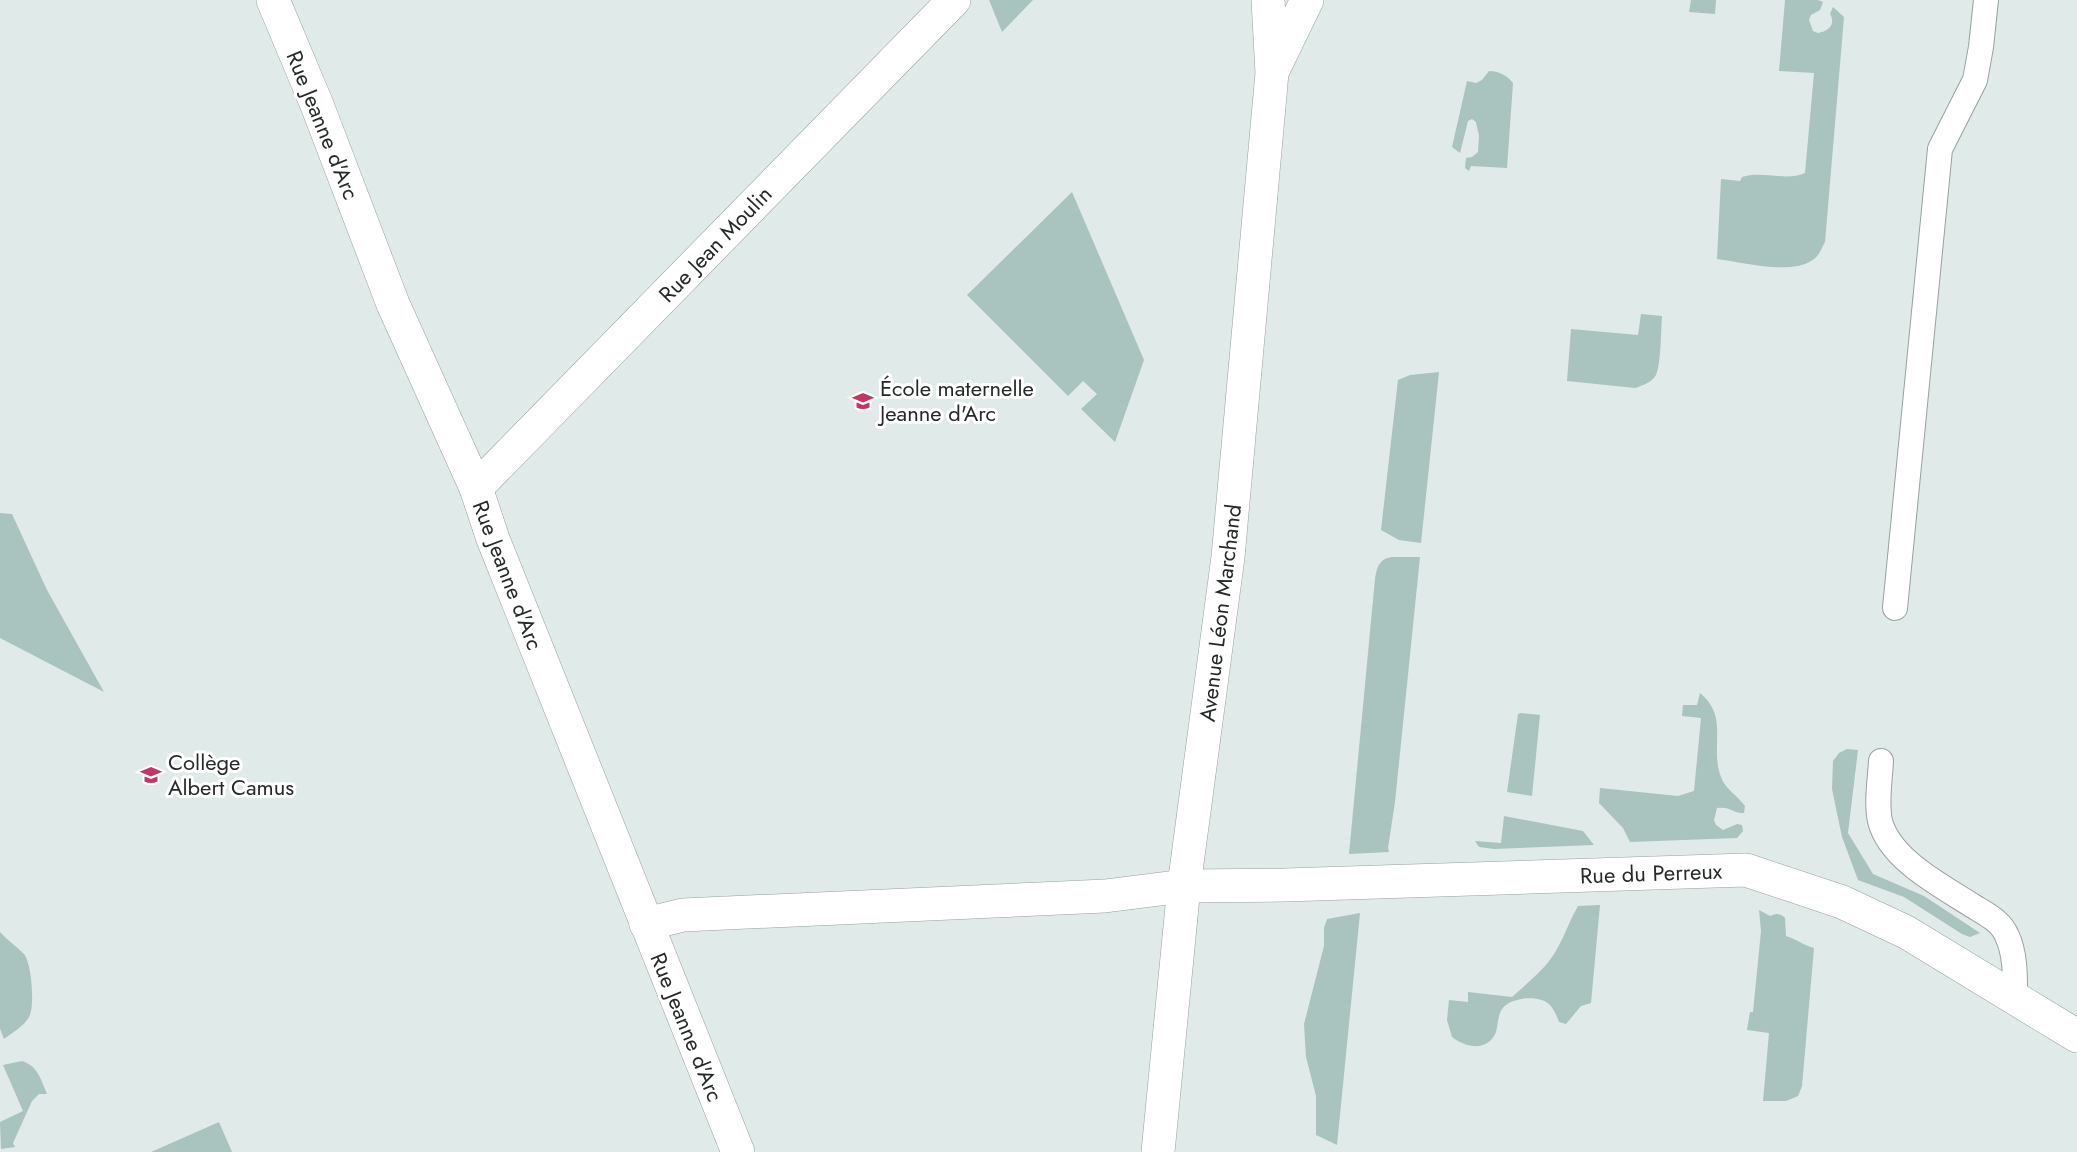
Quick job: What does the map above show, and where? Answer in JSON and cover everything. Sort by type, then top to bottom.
[{"type":"street","name":"Rue Jeanne d'Arc","points":[[273,0],[317,105],[393,304],[476,488],[493,539],[738,1152]]},
{"type":"street","name":"Rue Jean Moulin","points":[[476,488],[954,0]]},
{"type":"street","name":"Avenue Léon Marchand","points":[[1158,1152],[1184,886],[1228,557],[1272,73],[1268,0]]},
{"type":"street","name":"Avenue Léon Marchand","points":[[1272,73],[1307,0]]},
{"type":"street","name":"Rue du Perreux","points":[[646,924],[682,915],[1105,896],[1184,886],[1286,885],[1746,870],[1842,902],[1895,927],[2077,1036]]},
{"type":"lane","points":[[1895,608],[1940,149],[1975,80],[1986,0]]},
{"type":"lane","points":[[1881,761],[1880,821],[1892,844],[1929,878],[1997,921],[2007,935],[2014,966],[2015,999]]},
{"type":"green space","points":[[989,0],[1033,0],[1002,32]]},
{"type":"green space","points":[[1691,0],[1716,0],[1715,14],[1689,12]]},
{"type":"green space","points":[[1785,0],[1823,2],[1820,10],[1811,15],[1809,20],[1813,31],[1818,33],[1825,31],[1832,24],[1830,14],[1833,7],[1844,17],[1825,242],[1814,259],[1791,267],[1765,266],[1717,259],[1721,179],[1740,181],[1742,177],[1750,175],[1790,176],[1805,173],[1814,73],[1779,71]]},
{"type":"green space","points":[[1489,71],[1502,74],[1513,83],[1507,168],[1471,166],[1469,171],[1465,168],[1466,158],[1478,152],[1479,136],[1476,122],[1472,119],[1468,121],[1460,153],[1452,147],[1467,81],[1476,83],[1482,80]]},
{"type":"green space","points":[[1072,192],[1144,360],[1115,442],[1081,409],[1097,394],[1083,381],[1068,396],[967,295]]},
{"type":"green space","points":[[1641,314],[1662,316],[1659,363],[1652,380],[1635,388],[1567,381],[1571,329],[1638,335]]},
{"type":"green space","points":[[1439,372],[1421,543],[1399,540],[1381,530],[1398,380],[1410,375]]},
{"type":"green space","points":[[0,513],[12,514],[47,590],[104,692],[0,638]]},
{"type":"green space","points":[[1392,557],[1420,557],[1389,852],[1349,854],[1375,579],[1379,564]]},
{"type":"green space","points":[[1700,693],[1709,703],[1717,722],[1717,754],[1721,777],[1725,785],[1745,806],[1744,813],[1717,808],[1714,820],[1716,825],[1723,830],[1737,824],[1742,825],[1743,831],[1737,838],[1630,842],[1623,828],[1599,803],[1600,788],[1678,796],[1694,791],[1701,718],[1682,716],[1683,705],[1697,705]]},
{"type":"green space","points":[[1518,714],[1540,715],[1532,796],[1507,792]]},
{"type":"green space","points":[[1847,749],[1858,750],[1848,833],[1873,874],[1924,896],[1980,933],[1970,937],[1962,934],[1904,897],[1858,880],[1842,837],[1832,789],[1833,761],[1839,753]]},
{"type":"green space","points":[[1504,816],[1583,831],[1594,845],[1494,849],[1479,847],[1475,841],[1501,843]]},
{"type":"green space","points":[[1600,905],[1591,1003],[1581,1006],[1566,1024],[1559,1022],[1550,1005],[1540,999],[1526,998],[1512,1002],[1502,1009],[1496,1032],[1488,1043],[1470,1046],[1452,1037],[1447,1020],[1449,1000],[1468,1002],[1468,992],[1512,997],[1546,965],[1560,944],[1578,906]]},
{"type":"green space","points":[[1759,910],[1770,916],[1778,914],[1783,916],[1786,936],[1814,948],[1802,1086],[1798,1096],[1786,1101],[1763,1101],[1769,1033],[1747,1030],[1750,1012],[1753,1012],[1761,931]]},
{"type":"green space","points":[[1360,913],[1337,1145],[1316,1135],[1316,1096],[1306,1057],[1304,1024],[1324,946],[1324,928],[1327,919]]},
{"type":"green space","points":[[0,932],[27,959],[32,995],[29,1017],[4,1039],[0,1029]]},
{"type":"green space","points":[[22,1061],[32,1066],[47,1094],[39,1094],[32,1101],[13,1143],[15,1147],[1,1149],[0,1122],[23,1111],[3,1065]]},
{"type":"green space","points":[[219,1122],[232,1152],[151,1152]]},
{"type":"place","name":"École maternelle Jeanne d'Arc","points":[[863,401]]},
{"type":"place","name":"Collège Albert Camus","points":[[151,775]]}]
